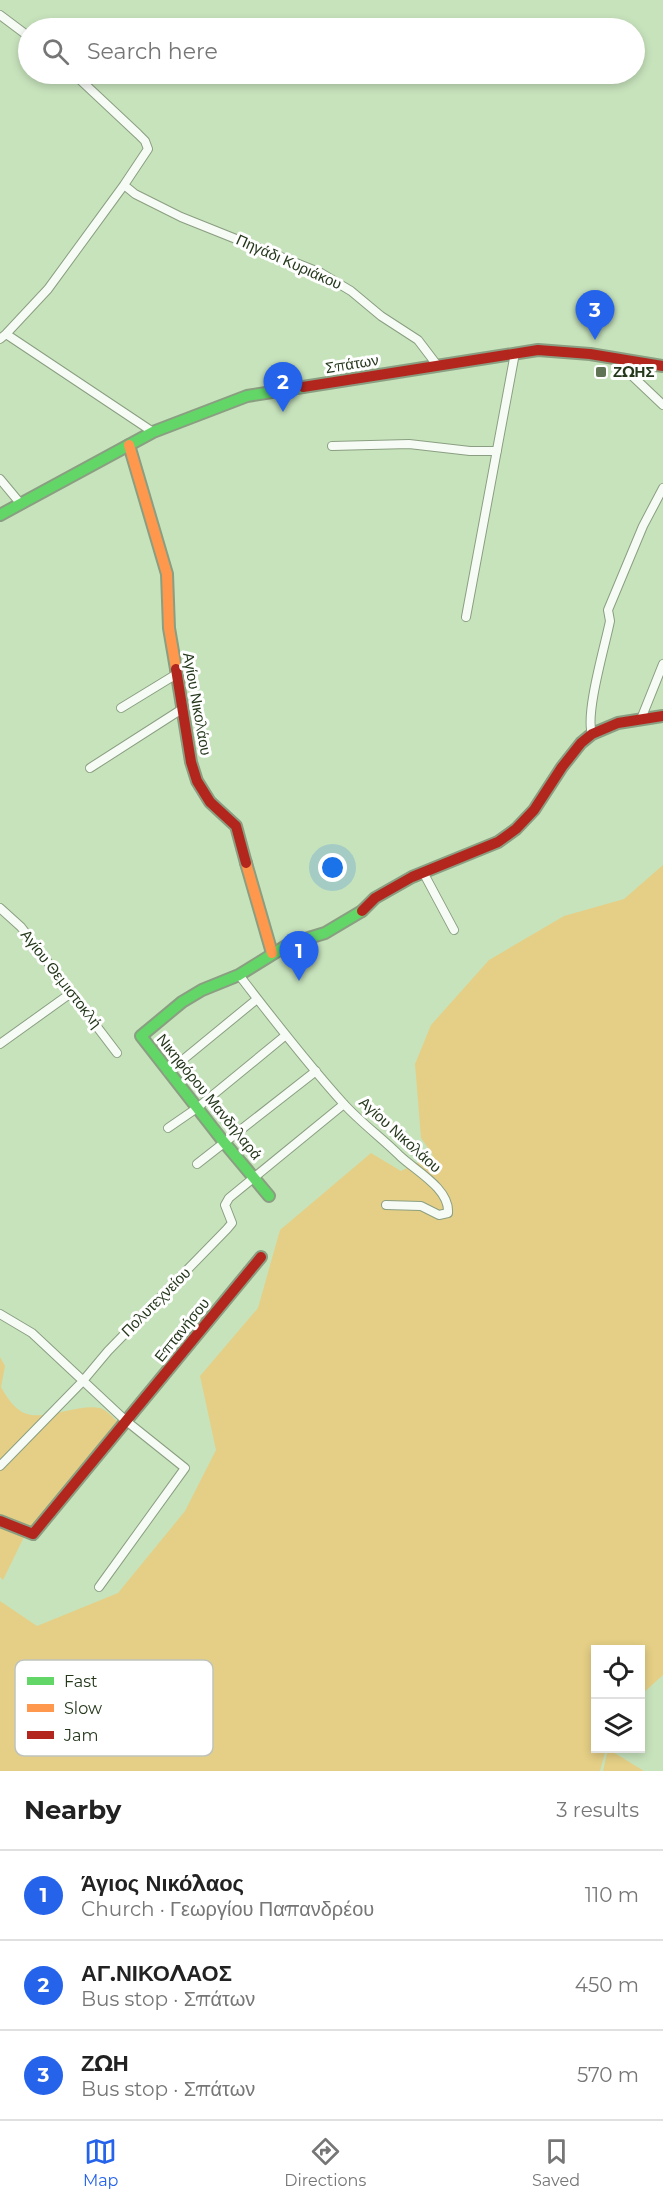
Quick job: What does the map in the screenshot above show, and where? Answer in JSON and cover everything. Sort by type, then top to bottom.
[{"type":"street","points":[[0,15],[18,28]]},
{"type":"street","points":[[84,84],[147,144],[146,152],[48,289],[3,336],[153,432]]},
{"type":"street","name":"Πηγάδι Κυριάκου","points":[[124,185],[135,194],[181,217],[321,273],[351,291],[381,316],[418,340],[437,365]]},
{"type":"street","name":"Σπάτων","points":[[0,515],[153,432],[247,396],[515,353],[549,350],[663,366]]},
{"type":"street","points":[[466,617],[515,353]]},
{"type":"street","points":[[621,359],[625,369],[663,405]]},
{"type":"street","points":[[332,446],[409,444],[470,451],[497,451]]},
{"type":"street","name":"Αγίου Νικολάου","points":[[129,445],[167,574],[169,628],[191,762],[197,782],[207,798],[236,826],[272,953]]},
{"type":"street","points":[[0,479],[20,503]]},
{"type":"street","points":[[592,734],[589,726],[610,621],[608,609],[643,526],[663,488]]},
{"type":"street","points":[[641,719],[663,664]]},
{"type":"street","points":[[121,708],[175,675]]},
{"type":"street","points":[[90,768],[182,709]]},
{"type":"street","points":[[239,975],[289,944],[325,933],[341,925],[363,910],[375,898],[423,872],[498,842],[516,829],[534,810],[581,743],[592,734],[618,723],[663,716]]},
{"type":"street","points":[[423,872],[454,930]]},
{"type":"street","name":"Αγίου Θεμιστοκλή","points":[[0,909],[21,927],[117,1053]]},
{"type":"street","name":"Αγίου Νικολάου","points":[[239,975],[344,1104],[440,1191],[448,1203],[448,1208],[447,1213],[439,1215],[421,1206],[386,1205]]},
{"type":"street","name":"Νικηφόρου Μανδηλαρά","points":[[239,975],[202,990],[183,1002],[141,1036],[223,1142],[269,1196]]},
{"type":"street","points":[[0,1044],[70,993]]},
{"type":"street","points":[[168,1072],[257,999]]},
{"type":"street","points":[[168,1128],[197,1108],[286,1035]]},
{"type":"street","points":[[196,1164],[316,1071]]},
{"type":"street","points":[[254,1177],[344,1104]]},
{"type":"street","name":"Πολυτεχνείου","points":[[0,1466],[231,1223],[225,1205],[229,1198],[254,1177]]},
{"type":"street","name":"Επτανήσου","points":[[0,1521],[33,1534],[261,1257]]},
{"type":"street","points":[[0,1314],[32,1333],[125,1420],[185,1468],[99,1587]]},
{"type":"shaded area","points":[[663,865],[663,1675],[645,1691],[645,1645],[591,1645],[591,1753],[605,1753],[600,1771],[0,1771],[0,1601],[37,1626],[118,1593],[185,1511],[216,1450],[200,1376],[258,1308],[280,1230],[371,1153],[401,1171],[433,1155],[421,1138],[415,1064],[431,1025],[489,960],[564,916],[624,899]]},
{"type":"shaded area","points":[[0,1357],[5,1366],[1,1387],[7,1398],[22,1412],[40,1415],[91,1407],[100,1408],[118,1422],[23,1539],[3,1580],[0,1577]]},
{"type":"shaded area","points":[[607,1753],[615,1753],[644,1771],[603,1771]]},
{"type":"traffic: fast","points":[[0,515],[153,432],[247,396],[303,387]]},
{"type":"traffic: fast","points":[[269,1196],[141,1036],[182,1002],[202,990],[239,975],[289,944],[325,933],[362,911]]},
{"type":"traffic: slow","points":[[129,445],[167,574],[169,628],[176,669]]},
{"type":"traffic: slow","points":[[246,863],[272,953]]},
{"type":"traffic: jam","points":[[303,387],[538,350],[590,354],[663,366]]},
{"type":"traffic: jam","points":[[176,669],[191,762],[197,781],[210,802],[236,826],[246,863]]},
{"type":"traffic: jam","points":[[362,911],[375,898],[412,877],[498,842],[516,829],[534,810],[581,743],[592,734],[618,723],[663,716]]},
{"type":"traffic: jam","points":[[0,1521],[33,1534],[261,1257]]},
{"type":"place","name":"ΖΩΗ","points":[[595,340]]},
{"type":"place","name":"ΖΩΗΣ","points":[[601,372]]},
{"type":"place","name":"ΑΓ.ΝΙΚΟΛΑΟΣ","points":[[283,412]]},
{"type":"place","name":"Άγιος Νικόλαος","points":[[299,981]]}]
